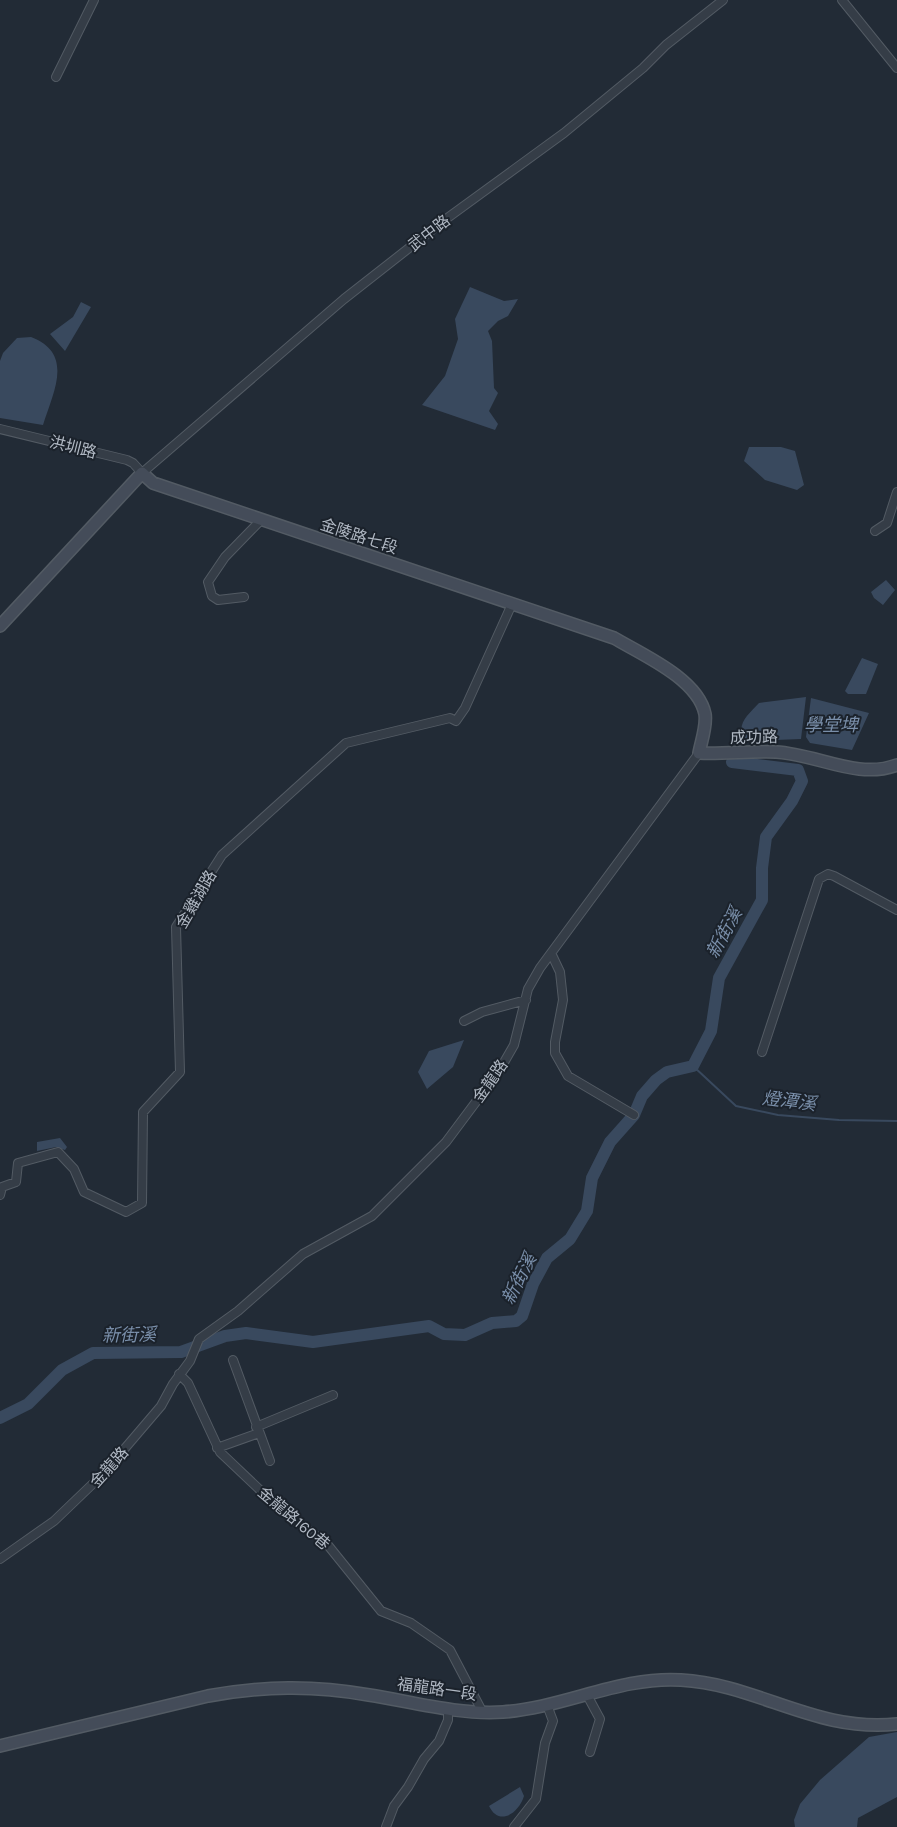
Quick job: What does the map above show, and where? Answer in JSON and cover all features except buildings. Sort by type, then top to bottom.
[{"type":"street","points":[[56,77],[94,0]]},
{"type":"street","name":"武中路","points":[[142,473],[344,299],[446,219],[564,133],[643,68],[666,45],[723,0]]},
{"type":"street","points":[[842,0],[897,68]]},
{"type":"street","name":"洪圳路","points":[[0,429],[127,460],[133,463],[142,473]]},
{"type":"street","points":[[0,626],[142,473]]},
{"type":"street","name":"金陵路七段","points":[[142,473],[153,483],[614,638],[660,665],[687,684],[695,694],[706,716],[699,753]]},
{"type":"street","points":[[875,531],[887,523],[897,492]]},
{"type":"street","points":[[244,597],[218,600],[212,596],[208,582],[225,557],[261,520]]},
{"type":"street","name":"金雞湖路","points":[[0,1195],[2,1187],[16,1182],[18,1163],[58,1152],[74,1169],[84,1192],[126,1212],[142,1203],[143,1112],[180,1072],[176,927],[222,856],[346,743],[450,718],[456,721],[465,708],[512,604]]},
{"type":"street","name":"成功路","points":[[699,753],[777,752],[862,770],[881,770],[897,765]]},
{"type":"street","name":"金龍路","points":[[0,1559],[54,1521],[103,1474],[161,1406],[194,1352],[199,1339],[238,1311],[303,1254],[372,1216],[446,1142],[499,1070],[514,1045],[528,989],[551,953],[699,753]]},
{"type":"street","points":[[762,1052],[819,879],[828,874],[834,876],[897,910]]},
{"type":"street","points":[[551,953],[560,972],[564,1000],[555,1042],[555,1054],[568,1076],[634,1115]]},
{"type":"street","points":[[464,1021],[482,1012],[526,1000]]},
{"type":"street","points":[[233,1360],[270,1461]]},
{"type":"street","name":"金龍路160巷","points":[[179,1374],[188,1383],[217,1448],[280,1509],[327,1544],[381,1611],[411,1623],[450,1650],[482,1711]]},
{"type":"street","points":[[217,1448],[333,1395]]},
{"type":"street","name":"福龍路一段","points":[[0,1746],[208,1696],[301,1686],[332,1689],[448,1709],[502,1712],[547,1705],[639,1683],[681,1680],[723,1687],[830,1721],[877,1726],[897,1724]]},
{"type":"street","points":[[587,1695],[600,1719],[590,1752]]},
{"type":"street","points":[[514,1827],[536,1799],[545,1743],[553,1721],[547,1705]]},
{"type":"street","points":[[386,1827],[394,1806],[408,1787],[424,1759],[438,1741],[448,1720],[448,1709]]},
{"type":"water","points":[[470,287],[504,301],[518,299],[508,316],[498,321],[488,331],[492,341],[494,388],[498,393],[489,411],[498,424],[495,430],[422,405],[445,376],[458,339],[455,319]]},
{"type":"water","points":[[81,302],[91,307],[65,351],[50,334],[73,317]]},
{"type":"water","points":[[31,337],[45,344],[53,353],[57,364],[55,387],[43,425],[0,418],[0,361],[3,353],[17,338]]},
{"type":"water","points":[[749,447],[781,447],[795,451],[804,485],[797,490],[765,480],[744,461]]},
{"type":"water","points":[[886,580],[895,590],[883,605],[874,598],[871,592]]},
{"type":"water","points":[[862,658],[878,664],[866,694],[848,694],[845,691]]},
{"type":"water","points":[[806,697],[801,739],[745,741],[741,730],[742,725],[747,716],[759,703]]},
{"type":"water","name":"學堂埤","points":[[811,698],[869,713],[852,750],[810,743],[806,737]]},
{"type":"water","points":[[464,1040],[453,1067],[427,1089],[418,1072],[429,1051]]},
{"type":"water","points":[[60,1138],[67,1147],[65,1150],[56,1147],[37,1151],[37,1142]]},
{"type":"water","points":[[897,1732],[897,1797],[858,1818],[857,1827],[795,1827],[794,1820],[800,1804],[820,1780],[869,1737]]},
{"type":"water","points":[[520,1787],[524,1796],[518,1808],[503,1817],[493,1812],[489,1806]]},
{"type":"waterway","name":"新街溪","points":[[0,1418],[28,1404],[62,1370],[93,1353],[181,1352],[225,1336],[246,1333],[313,1342],[429,1326],[444,1334],[465,1335],[492,1323],[516,1321],[522,1316],[533,1284],[547,1258],[570,1239],[587,1211],[592,1178],[610,1142],[634,1115],[642,1096],[656,1080],[667,1072],[693,1066],[711,1031],[719,978],[762,900],[762,868],[766,837],[792,801],[802,781],[798,770],[732,762]]},
{"type":"waterway","name":"燈潭溪","points":[[693,1066],[736,1106],[778,1115],[839,1120],[897,1121]]}]
